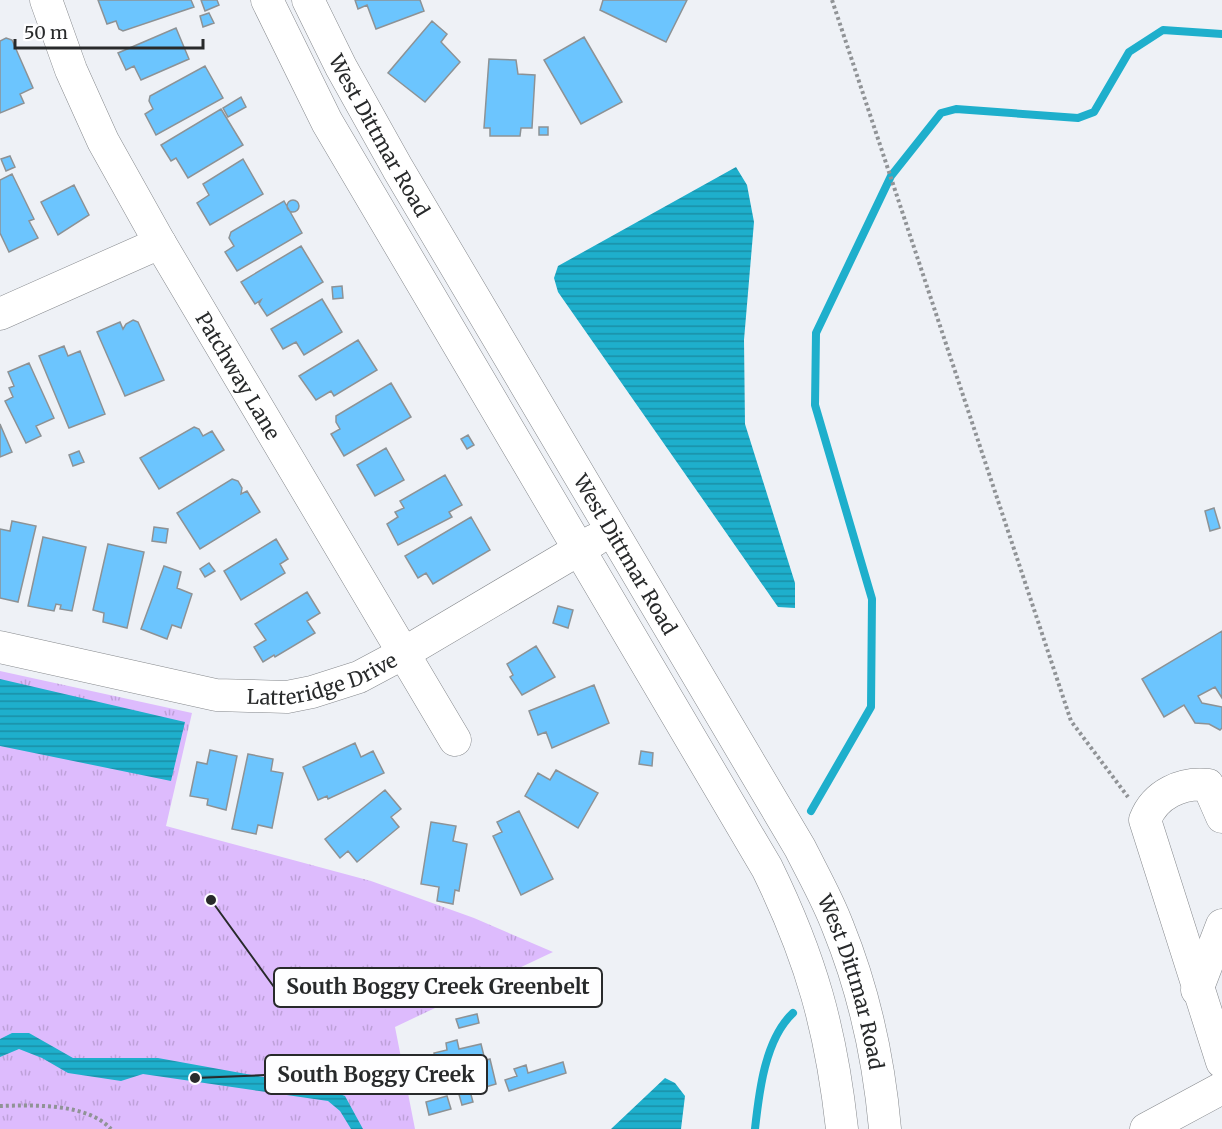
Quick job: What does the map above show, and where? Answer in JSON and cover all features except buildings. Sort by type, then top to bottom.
[{"type":"street","name":"Patchway Lane","points":[[46,0],[87,107],[160,243],[455,740]]},
{"type":"street","name":"West Dittmar Road","points":[[267,0],[327,122],[748,834],[793,921],[826,1021],[842,1129]]},
{"type":"street","name":"West Dittmar Road","points":[[308,0],[365,112],[800,848],[838,927],[864,1003],[881,1084],[885,1129]]},
{"type":"street","points":[[0,314],[160,243]]},
{"type":"street","name":"Latteridge Drive","points":[[0,647],[216,694],[287,697],[335,687],[404,653],[611,530]]},
{"type":"street","points":[[1222,817],[1208,785],[1191,783],[1169,792],[1150,807],[1145,820],[1197,990],[1222,1062]]},
{"type":"street","points":[[1197,990],[1222,925]]},
{"type":"street","points":[[1146,1129],[1222,1088]]},
{"type":"path","points":[[832,0],[1071,722],[1145,820]]},
{"type":"path","points":[[0,1106],[70,1110],[97,1116],[111,1129]]},
{"type":"green space","points":[[0,671],[192,713],[166,826],[371,881],[474,918],[553,952],[395,1027],[415,1129],[0,1129]]},
{"type":"water","points":[[736,167],[747,185],[754,222],[744,340],[745,424],[795,583],[795,608],[778,607],[558,292],[554,278],[558,266]]},
{"type":"water","points":[[0,679],[185,722],[171,781],[0,746]]},
{"type":"water","points":[[12,1033],[29,1033],[73,1058],[158,1058],[324,1088],[345,1096],[363,1129],[351,1129],[340,1111],[328,1101],[143,1074],[121,1081],[68,1073],[42,1058],[19,1049],[0,1057],[0,1039]]},
{"type":"water","points":[[665,1078],[675,1083],[685,1096],[681,1129],[611,1129]]},
{"type":"waterway","points":[[811,811],[871,707],[872,599],[815,405],[816,333],[891,176],[941,113],[956,109],[1078,118],[1094,112],[1129,52],[1163,30],[1222,34]]},
{"type":"waterway","points":[[755,1129],[761,1083],[770,1051],[783,1024],[793,1013]]},
{"type":"place","name":"South Boggy Creek Greenbelt","points":[[211,900]]},
{"type":"place","name":"South Boggy Creek","points":[[195,1078]]}]
